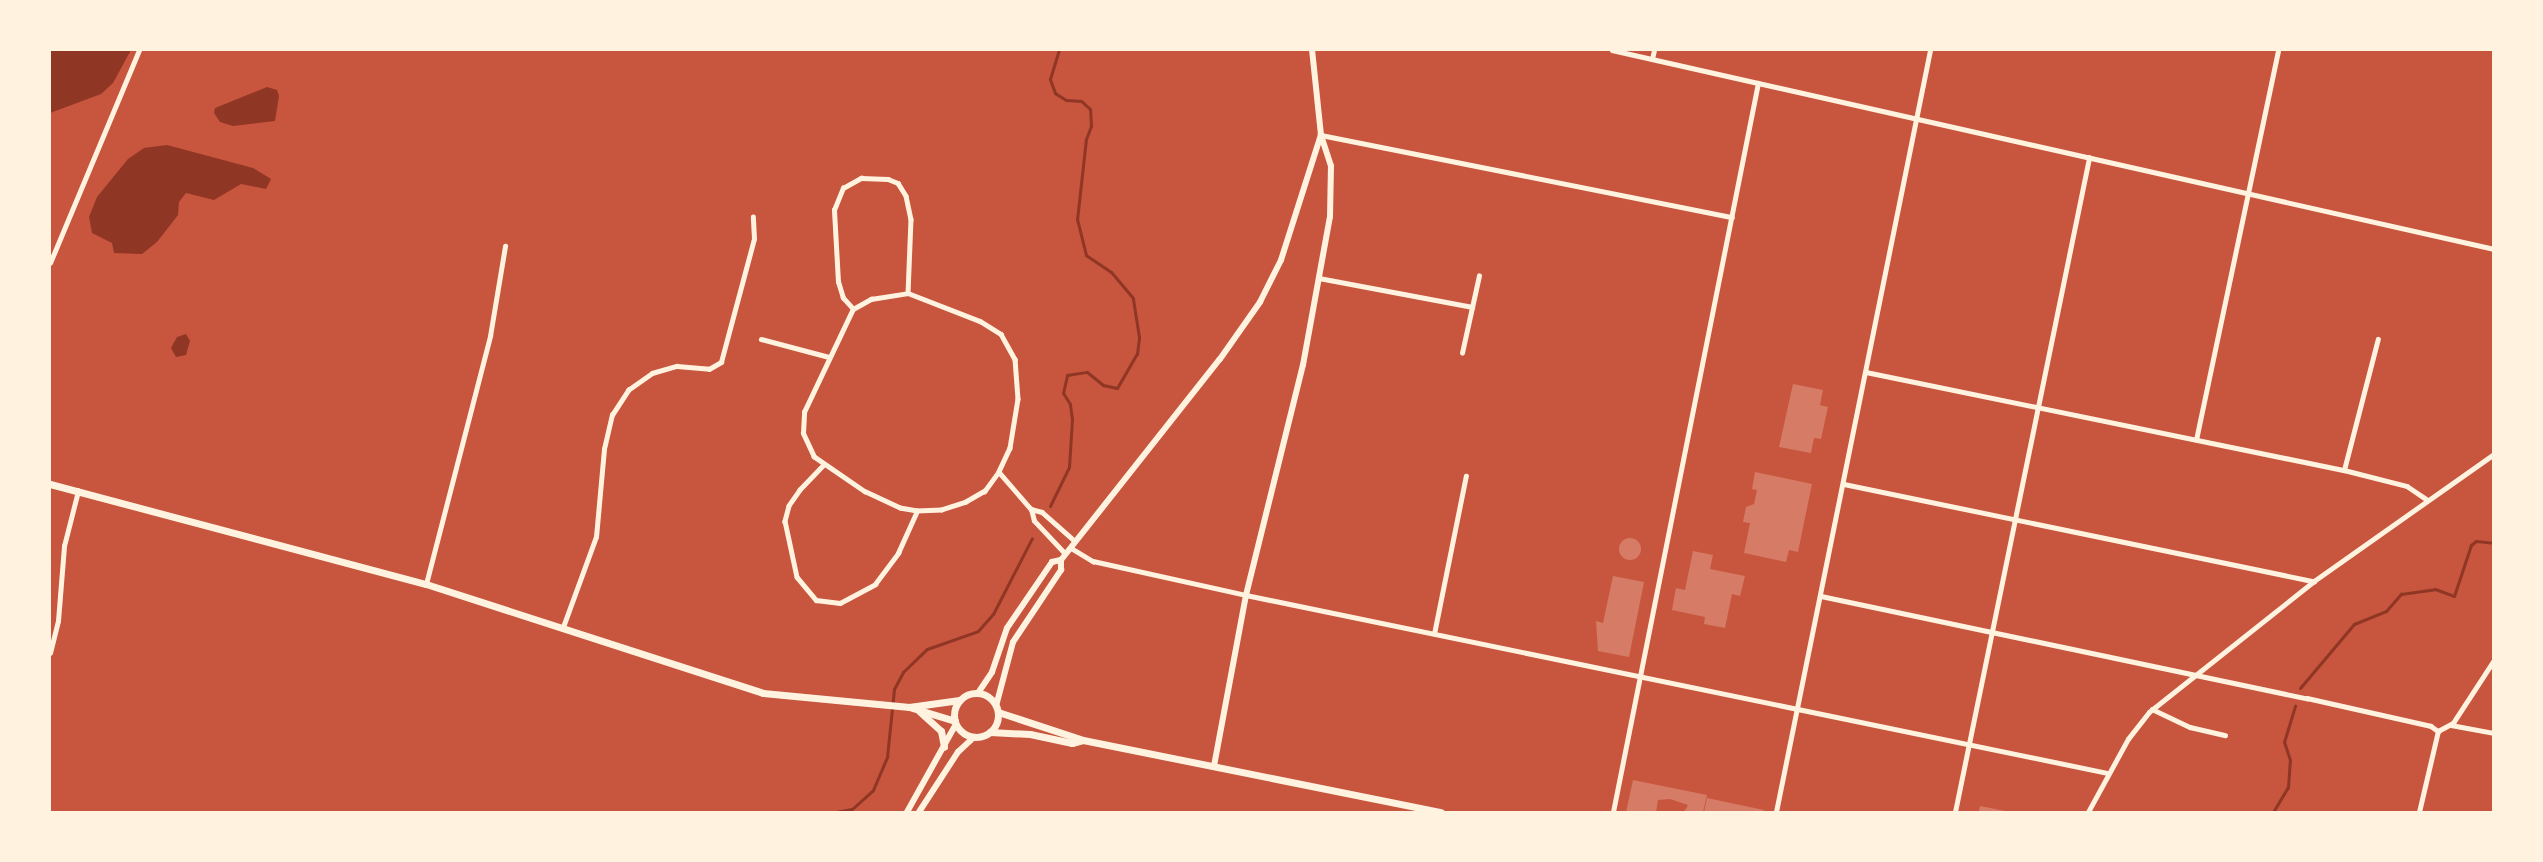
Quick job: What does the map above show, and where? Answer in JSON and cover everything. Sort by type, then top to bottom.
[{"type":"main road","points":[[50,484],[426,584],[763,693],[909,707],[960,700],[978,693],[997,709],[1083,740],[1441,813]]},
{"type":"main road","points":[[955,723],[960,700]]},
{"type":"main road","points":[[909,707],[955,723],[974,737],[990,732],[1030,734],[1072,743],[1083,740]]},
{"type":"main road","points":[[990,732],[997,709]]},
{"type":"main road","points":[[920,712],[941,731],[944,747]]},
{"type":"street","points":[[50,263],[139,50]]},
{"type":"street","points":[[1214,766],[1246,595],[1303,365],[1332,198],[1331,166],[1321,135],[1312,50]]},
{"type":"street","points":[[1612,50],[1916,118],[2247,196],[2493,249]]},
{"type":"street","points":[[1652,59],[1654,50]]},
{"type":"street","points":[[1776,813],[1930,50]]},
{"type":"street","points":[[2196,440],[2278,50]]},
{"type":"street","points":[[1613,813],[1758,83]]},
{"type":"street","points":[[1321,135],[1732,217]]},
{"type":"street","points":[[997,709],[1013,642],[1061,570],[1064,557],[1213,368],[1260,302],[1281,260],[1321,135]]},
{"type":"street","points":[[1955,813],[2035,409],[2089,158]]},
{"type":"street","points":[[853,309],[843,298],[838,282],[834,210],[843,188],[861,178],[888,179],[898,183],[906,196],[911,219],[908,293]]},
{"type":"street","points":[[563,627],[596,537],[604,449],[612,415],[628,390],[652,373],[677,366],[709,369],[721,362],[754,239],[753,217]]},
{"type":"street","points":[[426,584],[490,336],[505,246]]},
{"type":"street","points":[[1462,354],[1479,276]]},
{"type":"street","points":[[1319,278],[1472,307]]},
{"type":"street","points":[[908,293],[990,325],[1011,349],[1017,371],[1017,411],[1010,448],[999,472],[985,490],[966,502],[942,510],[917,511],[900,508],[823,466],[807,446],[802,421],[828,357],[853,309],[871,299],[908,293]]},
{"type":"street","points":[[761,339],[828,357]]},
{"type":"street","points":[[2344,470],[2378,339]]},
{"type":"street","points":[[1866,372],[2035,409],[2344,470],[2407,486],[2426,499]]},
{"type":"street","points":[[2088,813],[2133,730],[2152,709],[2314,581],[2426,499],[2493,454]]},
{"type":"street","points":[[823,466],[800,490],[789,506],[785,521],[797,577],[816,600],[840,603],[875,584],[898,553],[917,511]]},
{"type":"street","points":[[999,472],[1031,509],[1034,521],[1064,557]]},
{"type":"street","points":[[1434,634],[1466,476]]},
{"type":"street","points":[[1844,483],[2314,581]]},
{"type":"street","points":[[50,653],[58,621],[64,546],[78,491]]},
{"type":"street","points":[[1031,509],[1042,512],[1076,541]]},
{"type":"street","points":[[1071,548],[1093,561],[1246,595],[2108,773]]},
{"type":"street","points":[[978,693],[992,672],[1007,628],[1052,562],[1064,557]]},
{"type":"street","points":[[1821,596],[2432,726],[2438,731]]},
{"type":"street","points":[[2438,731],[2451,725],[2493,660]]},
{"type":"street","points":[[2152,709],[2190,727],[2225,735]]},
{"type":"street","points":[[907,813],[955,723]]},
{"type":"street","points":[[2451,725],[2493,733]]},
{"type":"street","points":[[2419,813],[2438,731]]},
{"type":"street","points":[[919,813],[958,752],[974,737]]},
{"type":"shaded area","points":[[50,50],[131,50],[113,83],[101,94],[50,113]]},
{"type":"shaded area","points":[[267,87],[277,90],[279,96],[275,121],[233,126],[220,122],[214,113],[215,108]]},
{"type":"shaded area","points":[[167,145],[253,168],[271,179],[266,189],[241,184],[214,200],[186,193],[179,202],[178,215],[157,242],[142,254],[114,253],[112,243],[92,233],[89,217],[97,197],[128,159],[144,148]]},
{"type":"shaded area","points":[[186,334],[190,341],[186,355],[176,357],[171,348],[177,337]]},
{"type":"building","points":[[1793,384],[1823,390],[1820,405],[1828,407],[1821,439],[1814,438],[1811,453],[1779,447]]},
{"type":"building","points":[[1755,472],[1812,484],[1798,552],[1789,550],[1786,562],[1744,553],[1750,523],[1743,522],[1746,507],[1754,504],[1757,490],[1752,489]]},
{"type":"building","points":[[1630,538],[1640,545],[1641,549],[1634,559],[1630,560],[1620,553],[1619,549],[1626,539]]},
{"type":"building","points":[[1693,551],[1713,555],[1710,569],[1745,576],[1740,596],[1732,594],[1725,628],[1704,624],[1705,617],[1672,610],[1676,588],[1685,590]]},
{"type":"building","points":[[1613,576],[1644,582],[1629,657],[1598,651],[1596,621],[1603,623]]},
{"type":"building","points":[[1633,780],[1707,795],[1703,812],[1684,812],[1688,805],[1670,799],[1658,800],[1656,812],[1626,812]]},
{"type":"building","points":[[1707,798],[1764,810],[1763,812],[1704,812]]},
{"type":"building","points":[[1980,806],[2005,811],[2005,812],[1979,812]]},
{"type":"waterway","points":[[1050,506],[1069,467],[1072,419],[1070,404],[1063,393],[1067,375],[1087,372],[1103,385],[1117,388],[1137,354],[1139,337],[1133,298],[1111,272],[1086,255],[1077,220],[1086,139],[1091,126],[1090,109],[1081,101],[1066,100],[1055,93],[1050,79],[1059,50]]},
{"type":"waterway","points":[[836,812],[852,809],[873,790],[887,757],[894,689],[903,672],[927,649],[978,631],[993,614],[1032,538]]},
{"type":"waterway","points":[[2300,688],[2354,624],[2386,611],[2401,594],[2435,589],[2454,596],[2471,545],[2476,541],[2494,543]]},
{"type":"waterway","points":[[2273,812],[2288,787],[2290,760],[2284,742],[2295,706]]}]
